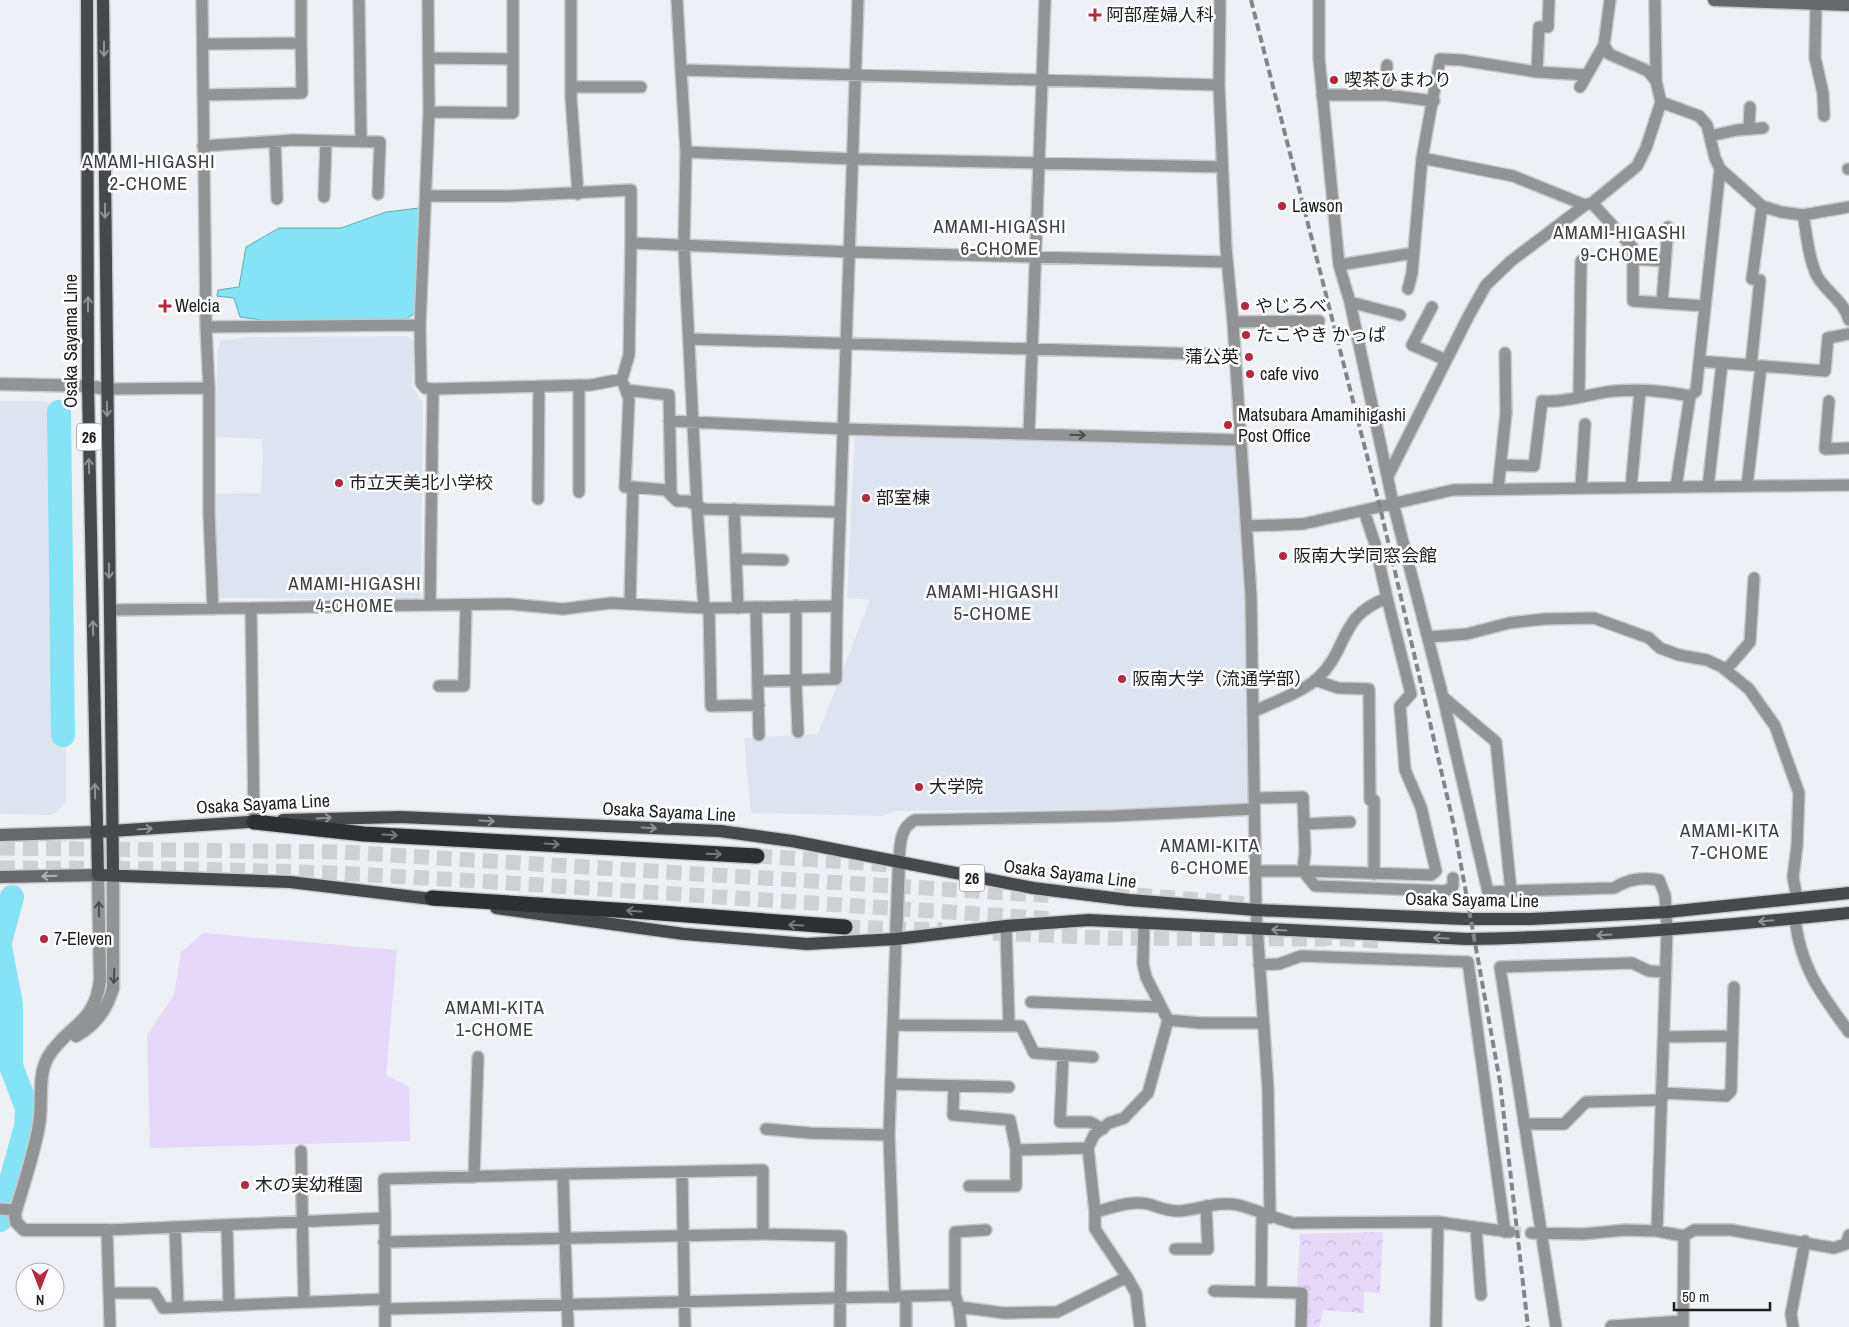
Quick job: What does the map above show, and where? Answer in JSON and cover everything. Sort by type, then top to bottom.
[{"type":"highway","points":[[254,822],[364,834],[757,856]]},
{"type":"highway","points":[[432,898],[845,927]]},
{"type":"main road","name":"Osaka Sayama Line","points":[[87,0],[88,386],[98,875],[113,874],[290,882],[432,898],[594,923],[729,939],[807,944],[896,939],[1006,926],[1089,920],[1467,939],[1594,935],[1849,913]]},
{"type":"main road","name":"Osaka Sayama Line","points":[[103,0],[111,831],[113,874]]},
{"type":"main road","points":[[1714,0],[1849,5]]},
{"type":"main road","name":"Osaka Sayama Line","points":[[96,832],[254,822],[400,817],[720,831],[792,841],[994,882],[1068,893],[1256,910],[1465,920],[1531,919],[1667,912],[1849,893]]},
{"type":"main road","points":[[0,835],[96,832]]},
{"type":"main road","points":[[0,877],[98,875]]},
{"type":"street","points":[[202,0],[206,327],[209,388],[209,514],[213,608]]},
{"type":"street","points":[[204,95],[302,93],[301,0]]},
{"type":"street","points":[[359,0],[361,142]]},
{"type":"street","points":[[428,0],[429,112],[420,325],[421,383],[425,388],[433,389],[624,384],[669,395],[670,494]]},
{"type":"street","points":[[429,112],[512,113],[513,0]]},
{"type":"street","points":[[571,0],[571,88],[578,194]]},
{"type":"street","points":[[677,0],[686,152],[684,246],[697,505],[707,608],[711,706],[759,705]]},
{"type":"street","points":[[759,681],[836,679],[836,606],[854,159],[858,0]]},
{"type":"street","points":[[1029,433],[1045,0]]},
{"type":"street","points":[[1220,0],[1219,85],[1226,262],[1233,322],[1251,596],[1256,910],[1268,1089],[1266,1215],[1261,1292]]},
{"type":"street","points":[[1319,0],[1319,58],[1339,265],[1350,302],[1393,504],[1429,637],[1488,892],[1614,888],[1627,880],[1647,878],[1659,880],[1665,895],[1667,930],[1656,1231]]},
{"type":"street","points":[[1537,72],[1539,27],[1548,27],[1548,0]]},
{"type":"street","points":[[1580,88],[1604,45],[1610,0]]},
{"type":"street","points":[[1388,476],[1486,284],[1511,261],[1637,166],[1646,148],[1661,102],[1656,81],[1655,0]]},
{"type":"street","points":[[1816,4],[1815,58],[1823,93],[1824,116]]},
{"type":"street","points":[[203,44],[301,43]]},
{"type":"street","points":[[1604,45],[1609,54],[1648,71],[1656,81]]},
{"type":"street","points":[[428,58],[513,59]]},
{"type":"street","points":[[1408,289],[1412,273],[1422,158],[1434,101],[1440,59],[1461,60],[1537,72],[1587,75]]},
{"type":"street","points":[[1386,95],[1387,64]]},
{"type":"street","points":[[681,70],[856,73],[1219,85]]},
{"type":"street","points":[[571,88],[641,87]]},
{"type":"street","points":[[1322,95],[1386,95],[1434,101]]},
{"type":"street","points":[[1661,102],[1699,116],[1707,125],[1720,169],[1696,391],[1690,396],[1676,487]]},
{"type":"street","points":[[1749,129],[1750,107]]},
{"type":"street","points":[[1710,136],[1764,128]]},
{"type":"street","points":[[324,197],[326,141]]},
{"type":"street","points":[[203,146],[275,142],[380,142],[378,194]]},
{"type":"street","points":[[275,142],[277,199]]},
{"type":"street","points":[[686,152],[854,159],[1222,168]]},
{"type":"street","points":[[1422,158],[1512,176],[1589,204],[1633,248],[1633,301],[1705,306]]},
{"type":"street","points":[[1720,169],[1762,206],[1781,212],[1803,215],[1849,207]]},
{"type":"street","points":[[426,196],[578,194],[631,190],[628,355],[624,384],[629,399],[625,487],[666,490],[677,501],[688,501],[704,509],[840,512]]},
{"type":"street","points":[[1747,486],[1760,280],[1752,279],[1762,206]]},
{"type":"street","points":[[1803,215],[1813,264],[1818,277],[1841,302],[1849,320]]},
{"type":"street","points":[[1662,303],[1668,227]]},
{"type":"street","points":[[631,242],[684,246],[850,252],[1226,262]]},
{"type":"street","points":[[1339,265],[1413,254]]},
{"type":"street","points":[[1633,259],[1665,261]]},
{"type":"street","points":[[1579,397],[1581,261]]},
{"type":"street","points":[[1350,302],[1400,314]]},
{"type":"street","points":[[1432,307],[1412,346],[1446,360]]},
{"type":"street","points":[[1233,322],[1319,321]]},
{"type":"street","points":[[206,327],[420,325]]},
{"type":"street","points":[[1699,361],[1825,371],[1828,338],[1849,334]]},
{"type":"street","points":[[690,339],[1235,355]]},
{"type":"street","points":[[1498,489],[1506,413],[1505,353]]},
{"type":"street","points":[[1708,486],[1722,363]]},
{"type":"street","points":[[0,384],[88,386],[106,389],[209,388]]},
{"type":"street","points":[[579,385],[579,492]]},
{"type":"street","points":[[538,498],[539,386]]},
{"type":"street","points":[[430,605],[433,389]]},
{"type":"street","points":[[1501,465],[1534,466],[1542,401],[1556,402],[1615,391],[1671,392],[1690,396]]},
{"type":"street","points":[[1631,487],[1640,391]]},
{"type":"street","points":[[1829,401],[1825,449],[1849,448]]},
{"type":"street","points":[[670,421],[844,429],[1240,440]]},
{"type":"street","points":[[1581,488],[1585,424]]},
{"type":"street","points":[[1247,526],[1303,524],[1453,490],[1849,485]]},
{"type":"street","points":[[630,604],[633,487]]},
{"type":"street","points":[[734,510],[738,608]]},
{"type":"street","points":[[1256,871],[1431,875],[1436,872],[1421,807],[1405,770],[1400,706],[1411,694],[1375,544],[1364,511]]},
{"type":"street","points":[[736,559],[783,560]]},
{"type":"street","points":[[1726,670],[1750,642],[1754,578]]},
{"type":"street","points":[[1253,712],[1315,680],[1330,663],[1352,620],[1373,603],[1387,598]]},
{"type":"street","points":[[110,610],[509,604],[563,608],[611,602],[707,608],[836,606]]},
{"type":"street","points":[[439,686],[464,686],[466,605]]},
{"type":"street","points":[[796,606],[798,732]]},
{"type":"street","points":[[756,607],[759,735]]},
{"type":"street","points":[[251,608],[254,822]]},
{"type":"street","points":[[1429,637],[1468,634],[1509,623],[1526,621],[1594,618],[1648,638],[1660,648],[1678,655],[1707,660],[1726,670],[1749,689],[1775,726],[1799,793],[1797,846],[1793,877],[1797,898]]},
{"type":"street","points":[[1315,680],[1338,688],[1368,689],[1370,800],[1374,800],[1374,874]]},
{"type":"street","points":[[1443,697],[1496,742],[1511,891]]},
{"type":"street","points":[[906,1327],[900,1297],[889,1135],[899,863],[903,831],[908,823],[915,820],[1113,816],[1303,797],[1303,871],[1315,886],[1446,890],[1453,886],[1453,878]]},
{"type":"street","points":[[1304,824],[1350,822]]},
{"type":"street","points":[[56,1046],[92,1025],[109,1003],[114,974],[113,874]]},
{"type":"street","points":[[98,875],[100,980],[98,994],[86,1018],[56,1046],[47,1058],[43,1071],[39,1125],[8,1209],[16,1222],[24,1230],[107,1230],[384,1218]]},
{"type":"street","points":[[1795,918],[1797,943],[1815,985],[1849,1032]]},
{"type":"street","points":[[1140,1327],[1136,1293],[1127,1276],[1095,1229],[1088,1148],[1094,1135],[1102,1128],[1124,1118],[1148,1092],[1168,1020],[1146,977],[1143,964],[1144,922]]},
{"type":"street","points":[[1006,926],[1009,1026]]},
{"type":"street","points":[[1095,1212],[1132,1203],[1149,1204],[1160,1209],[1180,1211],[1223,1203],[1238,1205],[1293,1223],[1310,1224],[1359,1221],[1438,1222],[1507,1232],[1468,962],[1301,956],[1279,964],[1259,965]]},
{"type":"street","points":[[1556,1327],[1536,1233],[1524,1124],[1500,967],[1632,963],[1649,971],[1665,972]]},
{"type":"street","points":[[1524,1124],[1564,1124],[1586,1102],[1662,1096],[1726,1096],[1731,1091],[1734,987]]},
{"type":"street","points":[[1031,1002],[1161,1007]]},
{"type":"street","points":[[1168,1020],[1201,1023],[1263,1023]]},
{"type":"street","points":[[893,1024],[1021,1026],[1034,1053],[1093,1057]]},
{"type":"street","points":[[1664,1037],[1732,1036]]},
{"type":"street","points":[[1063,1055],[1060,1122],[1090,1122],[1102,1128]]},
{"type":"street","points":[[474,1177],[478,1057]]},
{"type":"street","points":[[891,1084],[1009,1087]]},
{"type":"street","points":[[954,1086],[953,1115],[1010,1120],[1016,1150],[1016,1186],[969,1186]]},
{"type":"street","points":[[766,1129],[810,1134],[889,1135]]},
{"type":"street","points":[[1016,1150],[1088,1148]]},
{"type":"street","points":[[301,1151],[304,1302]]},
{"type":"street","points":[[385,1327],[384,1178],[764,1170],[763,1234]]},
{"type":"street","points":[[682,1173],[686,1327]]},
{"type":"street","points":[[563,1174],[568,1327]]},
{"type":"street","points":[[1175,1249],[1208,1249],[1206,1206]]},
{"type":"street","points":[[1436,1327],[1438,1222]]},
{"type":"street","points":[[227,1225],[229,1305]]},
{"type":"street","points":[[174,1227],[178,1307]]},
{"type":"street","points":[[1476,1228],[1481,1295]]},
{"type":"street","points":[[107,1230],[110,1327]]},
{"type":"street","points":[[961,1327],[957,1301],[955,1232],[986,1230]]},
{"type":"street","points":[[1536,1233],[1656,1231],[1684,1236],[1694,1230],[1731,1230],[1794,1242],[1806,1241],[1834,1248],[1846,1244],[1849,1235]]},
{"type":"street","points":[[384,1242],[763,1234],[841,1236],[840,1327]]},
{"type":"street","points":[[1611,1326],[1683,1324],[1684,1236]]},
{"type":"street","points":[[1793,1327],[1791,1314],[1806,1241]]},
{"type":"street","points":[[109,1293],[154,1293],[163,1308],[304,1302],[568,1305],[900,1297],[957,1301],[1004,1312],[1057,1312],[1127,1276]]},
{"type":"street","points":[[1214,1291],[1302,1293],[1301,1327]]},
{"type":"shaded area","points":[[408,336],[414,341],[412,386],[423,403],[421,595],[418,600],[219,598],[213,494],[261,493],[263,457],[262,439],[214,437],[218,348],[221,341],[246,337]]},
{"type":"shaded area","points":[[0,401],[46,401],[56,409],[58,739],[66,740],[66,802],[53,815],[0,814]]},
{"type":"shaded area","points":[[855,430],[1231,443],[1236,447],[1246,581],[1250,802],[1246,805],[1204,808],[895,811],[882,816],[751,813],[744,738],[818,734],[870,600],[847,598]]},
{"type":"green space","points":[[203,933],[397,950],[386,1075],[409,1087],[410,1141],[150,1148],[147,1035],[174,995],[181,952]]},
{"type":"green space","points":[[1383,1232],[1380,1293],[1364,1292],[1364,1313],[1323,1310],[1319,1327],[1302,1327],[1297,1288],[1300,1234]]},
{"type":"water","points":[[419,208],[418,296],[414,314],[404,320],[268,321],[240,317],[234,298],[217,296],[218,290],[239,287],[246,247],[279,228],[341,228],[386,212]]},
{"type":"waterway","points":[[59,412],[63,735]]},
{"type":"waterway","points":[[0,942],[12,897]]},
{"type":"waterway","points":[[0,947],[11,1004],[11,1066],[27,1108],[26,1127],[0,1220]]},
{"type":"tunnel","points":[[0,848],[342,852],[1055,896]]},
{"type":"tunnel","points":[[757,856],[892,865]]},
{"type":"tunnel","points":[[0,868],[191,869],[336,873],[1054,919]]},
{"type":"tunnel","points":[[1114,893],[1260,905]]},
{"type":"tunnel","points":[[845,927],[942,930]]},
{"type":"tunnel","points":[[993,933],[1110,938],[1327,939]]},
{"type":"tunnel","points":[[1317,937],[1379,941]]},
{"type":"tunnel","points":[[1510,1232],[1531,1233]]},
{"type":"railway","points":[[1251,0],[1380,507],[1454,826],[1500,1082],[1528,1327]]},
{"type":"place","name":"阿部産婦人科","points":[[1095,15]]},
{"type":"place","name":"喫茶ひまわり","points":[[1334,80]]},
{"type":"place","name":"Lawson","points":[[1282,206]]},
{"type":"place","name":"Welcia","points":[[165,306]]},
{"type":"place","name":"やじろべ","points":[[1245,306]]},
{"type":"place","name":"たこやき かっぱ","points":[[1246,335]]},
{"type":"place","name":"蒲公英","points":[[1249,357]]},
{"type":"place","name":"cafe vivo","points":[[1250,374]]},
{"type":"place","name":"Matsubara Amamihigashi Post Office","points":[[1228,425]]},
{"type":"place","name":"市立天美北小学校","points":[[339,483]]},
{"type":"place","name":"部室棟","points":[[866,498]]},
{"type":"place","name":"阪南大学同窓会館","points":[[1283,556]]},
{"type":"place","name":"阪南大学（流通学部）","points":[[1122,679]]},
{"type":"place","name":"大学院","points":[[919,787]]},
{"type":"place","name":"7-Eleven","points":[[44,939]]},
{"type":"place","name":"木の実幼稚園","points":[[245,1185]]},
{"type":"district","name":"AMAMI-HIGASHI 2-CHOME","points":[[149,172]]},
{"type":"district","name":"AMAMI-HIGASHI 6-CHOME","points":[[1000,237]]},
{"type":"district","name":"AMAMI-HIGASHI 9-CHOME","points":[[1620,243]]},
{"type":"district","name":"AMAMI-HIGASHI 4-CHOME","points":[[355,594]]},
{"type":"district","name":"AMAMI-HIGASHI 5-CHOME","points":[[993,602]]},
{"type":"district","name":"AMAMI-KITA 7-CHOME","points":[[1730,841]]},
{"type":"district","name":"AMAMI-KITA 6-CHOME","points":[[1210,856]]},
{"type":"district","name":"AMAMI-KITA 1-CHOME","points":[[495,1018]]}]
